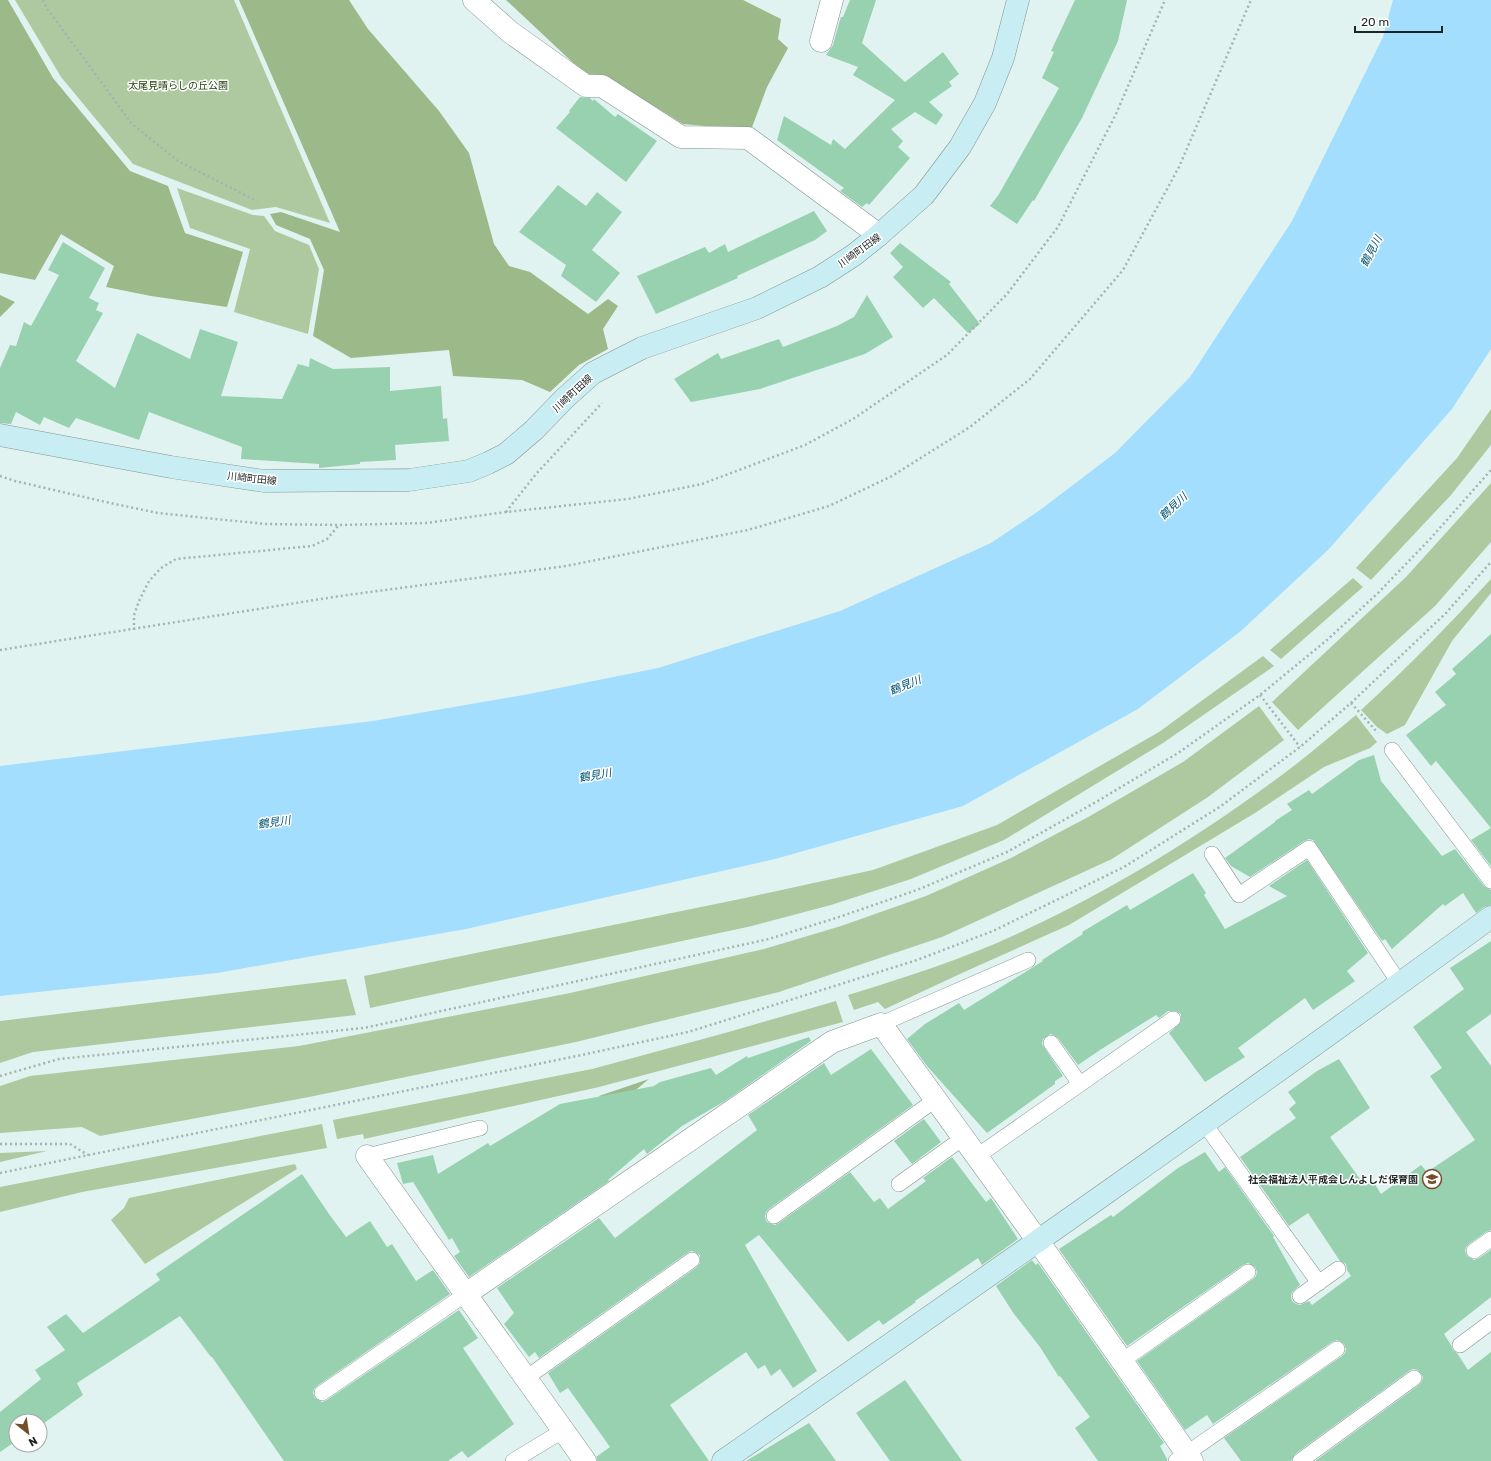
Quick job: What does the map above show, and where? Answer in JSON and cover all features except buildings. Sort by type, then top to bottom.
[{"type":"main road","name":"川崎町田線","points":[[0,435],[171,468],[264,480],[409,480],[469,471],[506,454],[534,430],[565,398],[593,373],[642,348],[757,308],[820,277],[854,255],[879,235],[924,195],[960,147],[985,103],[1003,58],[1018,0]]},
{"type":"main road","points":[[723,1461],[1038,1241],[1400,984],[1491,917]]},
{"type":"street","points":[[474,0],[510,32],[586,86],[602,86],[681,137],[748,138],[879,235]]},
{"type":"street","points":[[821,41],[832,0]]},
{"type":"street","points":[[466,1294],[832,1042],[881,1024],[1038,1241],[1122,1361],[1185,1458]]},
{"type":"street","points":[[367,1156],[585,1461]]},
{"type":"lane","points":[[1392,750],[1491,881]]},
{"type":"lane","points":[[1212,854],[1239,895],[1309,848],[1400,984]]},
{"type":"lane","points":[[881,1024],[1028,960]]},
{"type":"lane","points":[[976,1157],[1172,1019]]},
{"type":"lane","points":[[1051,1043],[1080,1084]]},
{"type":"lane","points":[[774,1216],[936,1100]]},
{"type":"lane","points":[[1204,1123],[1319,1283]]},
{"type":"lane","points":[[367,1156],[480,1128]]},
{"type":"lane","points":[[899,1184],[963,1138]]},
{"type":"lane","points":[[1474,1251],[1491,1239]]},
{"type":"lane","points":[[526,1378],[692,1260]]},
{"type":"lane","points":[[1300,1296],[1338,1269]]},
{"type":"lane","points":[[1122,1361],[1248,1272]]},
{"type":"lane","points":[[322,1393],[466,1294]]},
{"type":"lane","points":[[1460,1345],[1491,1322]]},
{"type":"lane","points":[[1185,1458],[1337,1349]]},
{"type":"lane","points":[[1300,1461],[1414,1378]]},
{"type":"lane","points":[[513,1461],[564,1430]]},
{"type":"path","points":[[43,0],[46,7],[132,124],[178,161],[257,201]]},
{"type":"path","points":[[0,476],[95,500],[158,513],[266,524],[340,525],[426,523],[506,512],[628,500],[702,484],[805,445],[853,419],[947,354],[1007,294],[1058,227],[1116,114],[1165,0]]},
{"type":"path","points":[[0,650],[134,630],[340,596],[566,566],[748,530],[829,506],[892,476],[970,427],[1030,379],[1123,270],[1179,167],[1251,0]]},
{"type":"path","points":[[506,512],[536,474],[603,401]]},
{"type":"path","points":[[0,1076],[60,1059],[364,1028],[776,936],[839,917],[917,890],[1007,852],[1178,753],[1260,695],[1327,640],[1378,593],[1491,470]]},
{"type":"path","points":[[134,630],[134,615],[138,601],[149,581],[161,568],[176,559],[312,546],[327,540],[340,525]]},
{"type":"path","points":[[0,1174],[688,1032],[917,960],[994,931],[1124,867],[1221,806],[1300,747],[1351,703],[1446,613],[1491,562]]},
{"type":"path","points":[[1260,695],[1300,747]]},
{"type":"path","points":[[1351,703],[1380,737]]},
{"type":"path","points":[[0,1144],[70,1144],[88,1155]]},
{"type":"green space","points":[[0,0],[8,0],[53,78],[130,171],[168,186],[185,233],[243,252],[227,307],[151,296],[106,287],[114,266],[61,234],[35,280],[0,273]]},
{"type":"green space","name":"太尾見晴らしの丘公園","points":[[15,0],[234,0],[330,223],[276,207],[252,210],[133,164],[61,77]]},
{"type":"green space","points":[[239,0],[349,0],[368,29],[439,111],[469,153],[494,244],[509,266],[530,272],[588,314],[608,299],[618,306],[603,329],[608,349],[579,365],[550,392],[522,380],[453,376],[449,350],[351,358],[313,336],[324,270],[310,239],[276,225],[270,214],[281,212],[340,232]]},
{"type":"green space","points":[[506,0],[743,0],[781,19],[778,39],[788,48],[767,87],[751,130],[683,124],[604,75],[585,74]]},
{"type":"green space","points":[[177,188],[253,215],[264,216],[275,231],[309,245],[319,269],[308,334],[234,312],[250,249],[190,228]]},
{"type":"green space","points":[[0,295],[15,302],[0,317]]},
{"type":"green space","points":[[1491,409],[1491,445],[1451,495],[1371,580],[1356,568],[1457,458]]},
{"type":"green space","points":[[1491,483],[1491,542],[1435,606],[1298,730],[1272,702],[1406,577]]},
{"type":"green space","points":[[1353,578],[1363,587],[1281,659],[1270,650]]},
{"type":"green space","points":[[1491,579],[1491,593],[1452,641],[1405,725],[1387,734],[1377,727],[1361,710],[1428,646]]},
{"type":"green space","points":[[1263,656],[1274,666],[1163,743],[1004,840],[911,879],[831,905],[752,926],[370,1008],[364,976],[745,898],[873,870],[997,825],[1159,732]]},
{"type":"green space","points":[[1259,706],[1284,740],[1208,797],[1112,859],[942,937],[779,992],[576,1042],[309,1097],[100,1136],[82,1127],[0,1133],[0,1086],[30,1076],[299,1046],[570,993],[764,949],[841,926],[926,896],[1011,858],[1090,816],[1183,762]]},
{"type":"green space","points":[[1356,715],[1377,742],[1370,748],[1324,767],[1255,813],[1069,925],[885,1009],[878,1002],[854,1010],[848,995],[979,950],[1057,915],[1128,877],[1197,835],[1263,789],[1303,759]]},
{"type":"green space","points":[[346,979],[356,1015],[33,1052],[0,1063],[0,1021]]},
{"type":"green space","points":[[836,1001],[843,1022],[599,1087],[364,1139],[363,1134],[337,1139],[333,1120],[592,1069]]},
{"type":"green space","points":[[649,1079],[620,1103],[612,1116],[599,1096]]},
{"type":"green space","points":[[322,1124],[327,1148],[82,1192],[0,1212],[0,1187]]},
{"type":"green space","points":[[47,1151],[0,1162],[0,1153]]},
{"type":"green space","points":[[295,1164],[297,1169],[145,1264],[111,1220],[124,1208],[129,1198]]},
{"type":"water","name":"鶴見川","points":[[1393,0],[1491,0],[1491,349],[1452,409],[1329,549],[1241,631],[1138,709],[963,806],[775,859],[466,929],[217,973],[0,996],[0,766],[373,721],[529,694],[658,668],[840,611],[991,543],[1040,510],[1115,453],[1190,377],[1292,221],[1383,37]]},
{"type":"place","name":"社会福祉法人平成会しんよしだ保育園","points":[[1432,1179]]}]
